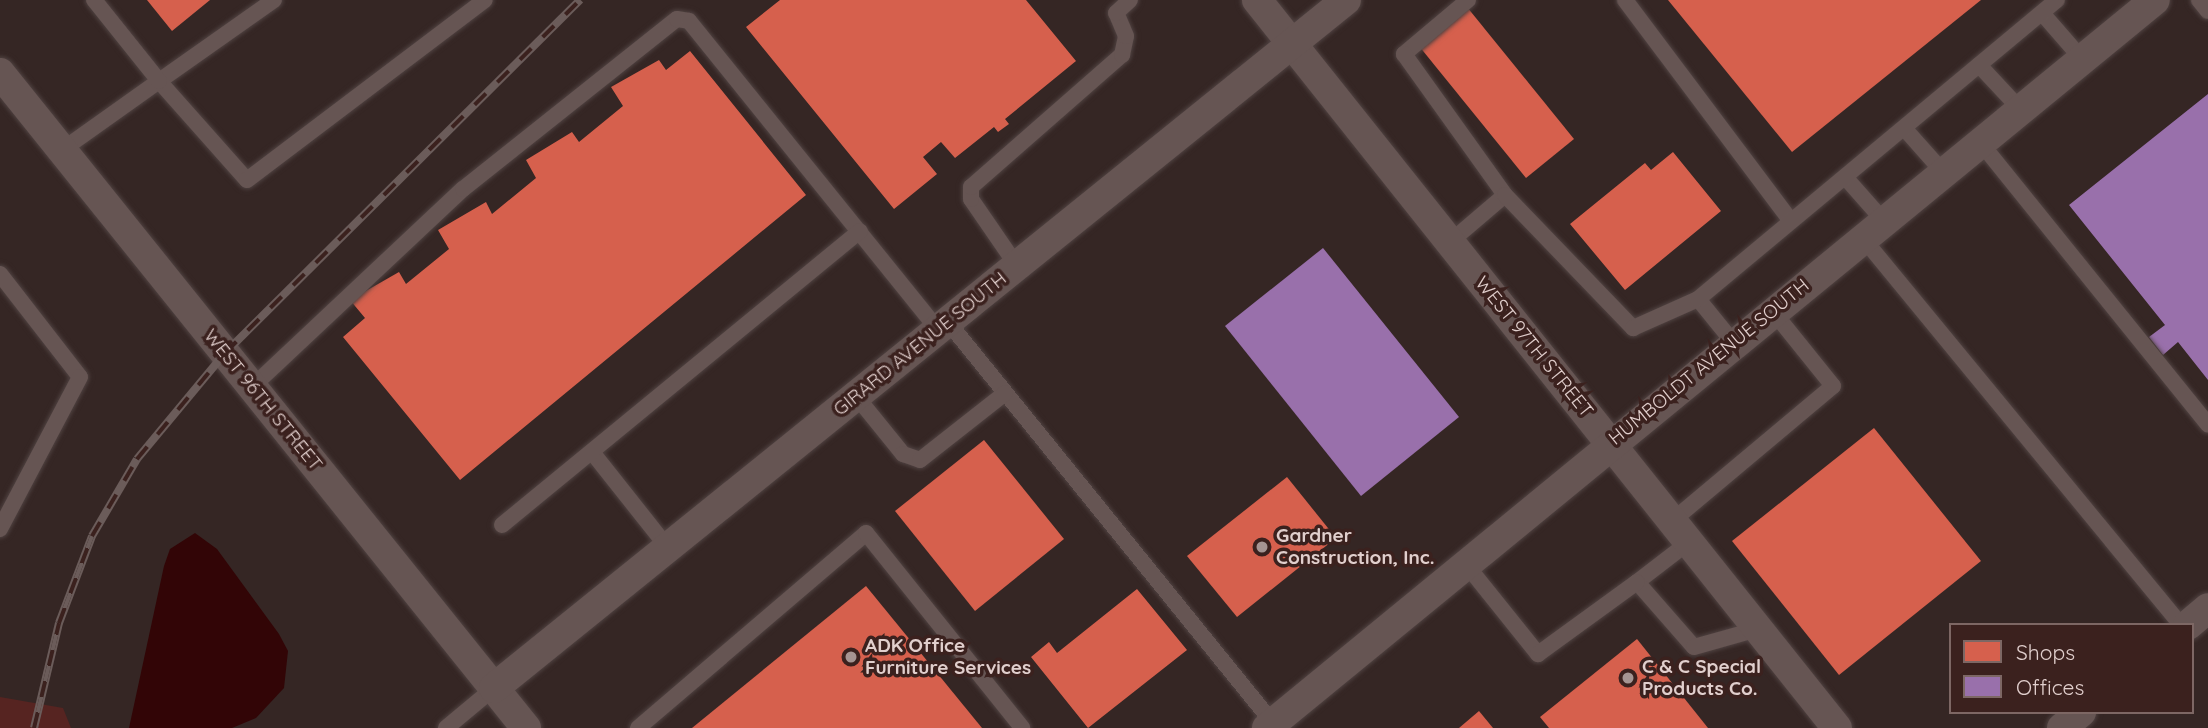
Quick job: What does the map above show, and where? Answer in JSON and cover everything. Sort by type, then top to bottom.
[{"type":"street","name":"WEST 97TH STREET","points":[[1257,0],[1837,728]]},
{"type":"street","name":"GIRARD AVENUE SOUTH","points":[[494,688],[1346,0]]},
{"type":"street","name":"HUMBOLDT AVENUE SOUTH","points":[[1270,725],[1610,442],[2155,0]]},
{"type":"street","name":"WEST 96TH STREET","points":[[0,73],[526,728]]},
{"type":"street","points":[[2190,623],[2208,608]]},
{"type":"street","points":[[2062,728],[2079,714]]},
{"type":"lane","points":[[94,0],[159,81],[247,180],[485,0]]},
{"type":"lane","points":[[62,150],[274,0]]},
{"type":"lane","points":[[1017,266],[971,199],[971,187],[1122,55],[1126,36],[1110,6],[1130,0]]},
{"type":"lane","points":[[1468,0],[1404,54],[1505,195],[1633,328],[1698,299],[2057,0]]},
{"type":"lane","points":[[1625,0],[1791,221]]},
{"type":"lane","points":[[2199,0],[2208,11]]},
{"type":"lane","points":[[2042,12],[2082,59]]},
{"type":"lane","points":[[252,387],[463,190],[677,19],[690,21],[860,232],[1005,393],[1270,725]]},
{"type":"lane","points":[[1979,65],[2020,109]]},
{"type":"lane","points":[[1903,128],[1943,172]]},
{"type":"lane","points":[[1980,142],[2208,425]]},
{"type":"lane","points":[[1845,177],[1873,229],[2179,623]]},
{"type":"lane","points":[[1450,242],[1505,195]]},
{"type":"lane","points":[[502,525],[860,232]]},
{"type":"lane","points":[[0,274],[80,377],[0,529]]},
{"type":"lane","points":[[1698,299],[1733,342]]},
{"type":"lane","points":[[1465,563],[1538,654],[1637,582],[1680,531],[1833,386],[1772,310]]},
{"type":"lane","points":[[856,396],[903,454],[920,460],[1005,393]]},
{"type":"lane","points":[[592,452],[668,548]]},
{"type":"lane","points":[[638,728],[866,533],[1021,728]]},
{"type":"lane","points":[[1637,582],[1694,648],[1758,629]]},
{"type":"lane","points":[[446,728],[494,688]]},
{"type":"shaded area","points":[[195,533],[217,549],[279,634],[288,651],[284,688],[256,718],[232,728],[129,728],[164,566],[170,549]]},
{"type":"shaded area","points":[[0,697],[63,708],[71,728],[0,728]]},
{"type":"building: Shops","points":[[147,0],[210,0],[172,31]]},
{"type":"building: Shops","points":[[780,0],[1026,0],[1076,61],[1005,119],[1009,124],[998,132],[994,127],[955,158],[941,142],[923,157],[937,174],[894,209],[746,27]]},
{"type":"building: Shops","points":[[1668,0],[1981,0],[1792,152]]},
{"type":"building: Shops","points":[[1467,7],[1574,139],[1526,178],[1419,46]]},
{"type":"building: Shops","points":[[690,51],[806,195],[460,480],[343,337],[365,318],[350,300],[399,272],[406,284],[449,249],[438,230],[486,202],[492,214],[536,178],[526,160],[572,132],[579,142],[623,106],[611,87],[659,60],[666,70]]},
{"type":"building: Shops","points":[[1673,152],[1721,211],[1625,290],[1570,224],[1645,163],[1651,170]]},
{"type":"building: Shops","points":[[1874,428],[1981,561],[1839,675],[1732,541]]},
{"type":"building: Shops","points":[[984,440],[1064,539],[975,611],[895,511]]},
{"type":"building: Shops","name":"Gardner Construction, Inc.","points":[[1287,477],[1336,538],[1237,617],[1187,556]]},
{"type":"building: Shops","name":"ADK Office Furniture Services","points":[[866,586],[982,728],[692,728]]},
{"type":"building: Shops","points":[[1137,589],[1187,650],[1088,728],[1031,657],[1049,642],[1057,653]]},
{"type":"building: Shops","name":"C & C Special Products Co.","points":[[1637,639],[1708,728],[1549,728],[1540,717]]},
{"type":"building: Shops","points":[[1479,711],[1493,728],[1459,728]]},
{"type":"building: Offices","points":[[2208,94],[2208,380],[2178,342],[2163,355],[2149,337],[2165,325],[2069,205]]},
{"type":"building: Offices","points":[[1323,248],[1459,417],[1361,496],[1225,326]]},
{"type":"railway","points":[[34,728],[59,623],[92,536],[137,459],[225,353],[580,0]]},
{"type":"place","name":"Gardner Construction, Inc.","points":[[1262,547]]},
{"type":"place","name":"ADK Office Furniture Services","points":[[851,657]]},
{"type":"place","name":"C & C Special Products Co.","points":[[1628,678]]}]
